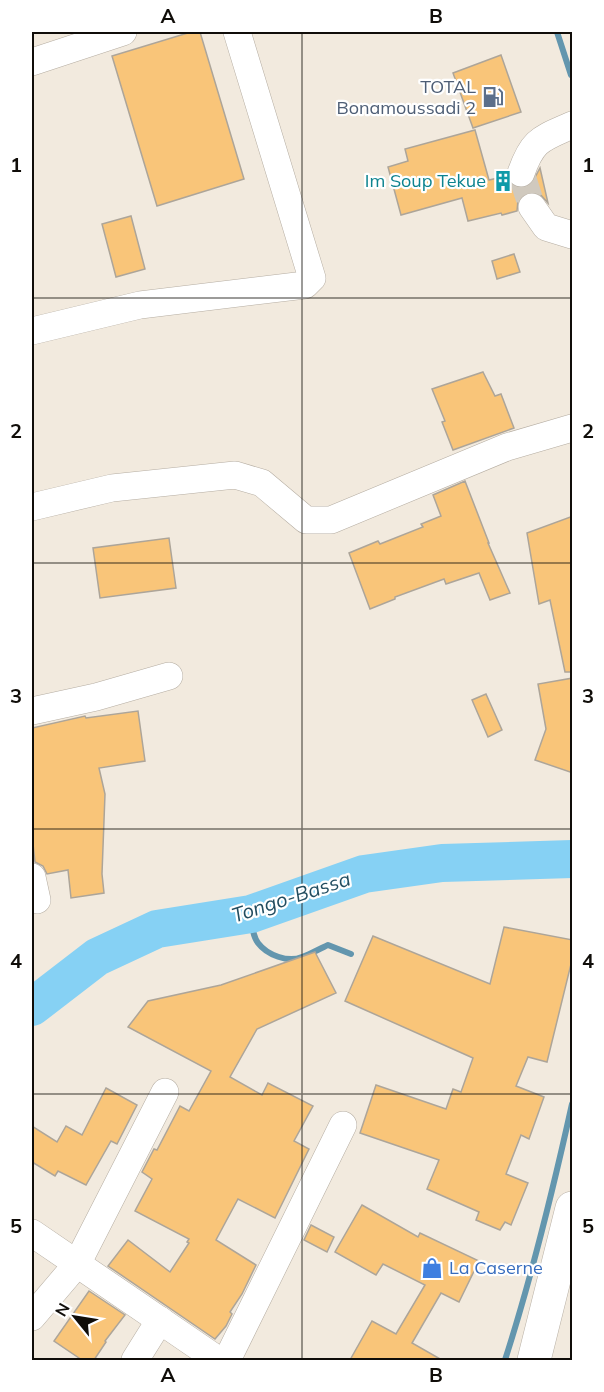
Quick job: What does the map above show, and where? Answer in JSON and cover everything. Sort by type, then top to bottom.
[{"type":"main road","points":[[534,1360],[573,1208]]},
{"type":"street","points":[[32,62],[123,32]]},
{"type":"street","points":[[32,331],[140,305],[296,287],[305,285],[312,278],[237,32]]},
{"type":"street","points":[[521,173],[527,155],[538,140],[573,124]]},
{"type":"street","points":[[532,207],[546,227],[573,235]]},
{"type":"street","points":[[32,507],[112,488],[235,475],[261,483],[306,520],[331,520],[507,447],[573,428]]},
{"type":"street","points":[[32,711],[96,697],[169,676]]},
{"type":"street","points":[[32,1317],[77,1264],[165,1092]]},
{"type":"street","points":[[227,1360],[343,1125]]},
{"type":"street","points":[[32,1233],[218,1360]]},
{"type":"street","points":[[135,1360],[160,1320]]},
{"type":"building","points":[[191,32],[200,32],[244,179],[157,206],[112,56]]},
{"type":"building","points":[[501,55],[521,112],[473,128],[453,73]]},
{"type":"building","points":[[475,130],[489,180],[506,176],[509,183],[515,187],[524,188],[531,185],[540,168],[548,203],[539,193],[530,191],[518,200],[517,211],[502,215],[501,213],[468,221],[462,198],[401,215],[388,167],[408,161],[405,149]]},
{"type":"building","points":[[131,216],[145,269],[116,277],[102,224]]},
{"type":"building","points":[[514,254],[520,272],[497,279],[492,261]]},
{"type":"building","points":[[483,372],[495,396],[501,394],[514,428],[453,450],[442,422],[445,421],[432,389]]},
{"type":"building","points":[[465,481],[510,593],[490,600],[479,573],[446,584],[444,579],[370,609],[349,553],[423,527],[421,524],[441,516],[433,495]]},
{"type":"building","points":[[573,516],[573,672],[565,672],[550,600],[539,604],[527,533]]},
{"type":"building","points":[[169,538],[176,588],[100,598],[93,548]]},
{"type":"building","points":[[573,678],[573,773],[535,760],[546,729],[538,684]]},
{"type":"building","points":[[486,694],[502,730],[488,737],[472,700]]},
{"type":"building","points":[[138,711],[145,761],[99,768],[105,794],[102,874],[104,893],[71,898],[68,870],[47,874],[43,866],[35,862],[32,835],[32,728],[85,716],[86,718]]},
{"type":"building","points":[[504,927],[573,940],[573,956],[547,1062],[528,1057],[516,1086],[544,1097],[529,1139],[521,1135],[506,1174],[528,1183],[511,1225],[505,1222],[500,1230],[476,1220],[479,1212],[427,1189],[439,1160],[360,1133],[376,1085],[446,1109],[453,1089],[461,1092],[473,1058],[345,1001],[373,936],[490,984]]},
{"type":"building","points":[[315,952],[336,993],[257,1029],[230,1077],[262,1095],[268,1083],[313,1106],[294,1141],[309,1149],[275,1218],[238,1199],[216,1240],[256,1265],[230,1312],[232,1314],[226,1326],[215,1339],[108,1266],[128,1240],[170,1272],[189,1243],[187,1242],[189,1239],[135,1211],[152,1179],[142,1172],[154,1149],[157,1150],[180,1106],[189,1111],[211,1071],[128,1027],[148,1001],[221,985]]},
{"type":"building","points":[[106,1088],[137,1105],[117,1144],[111,1141],[86,1185],[58,1171],[55,1176],[32,1162],[32,1126],[57,1142],[66,1126],[82,1135]]},
{"type":"building","points":[[362,1205],[418,1237],[420,1233],[479,1261],[459,1302],[441,1293],[412,1343],[442,1360],[350,1360],[372,1321],[396,1334],[425,1285],[383,1264],[376,1275],[335,1252]]},
{"type":"building","points":[[311,1225],[334,1237],[327,1252],[304,1240]]},
{"type":"building","points":[[89,1291],[125,1315],[94,1360],[82,1360],[54,1341]]},
{"type":"waterway","points":[[557,32],[571,75]]},
{"type":"waterway","name":"Tongo-Bassa","points":[[32,1007],[97,957],[157,929],[251,914],[364,874],[442,863],[572,859]]},
{"type":"waterway","points":[[251,914],[256,940],[267,951],[278,957],[296,959],[328,945],[351,954]]},
{"type":"waterway","points":[[505,1360],[542,1233],[572,1104]]},
{"type":"tunnel","points":[[521,173],[532,207]]},
{"type":"place","name":"TOTAL Bonamoussadi 2","points":[[493,97]]},
{"type":"place","name":"Im Soup Tekue","points":[[503,181]]},
{"type":"place","name":"La Caserne","points":[[432,1268]]}]
